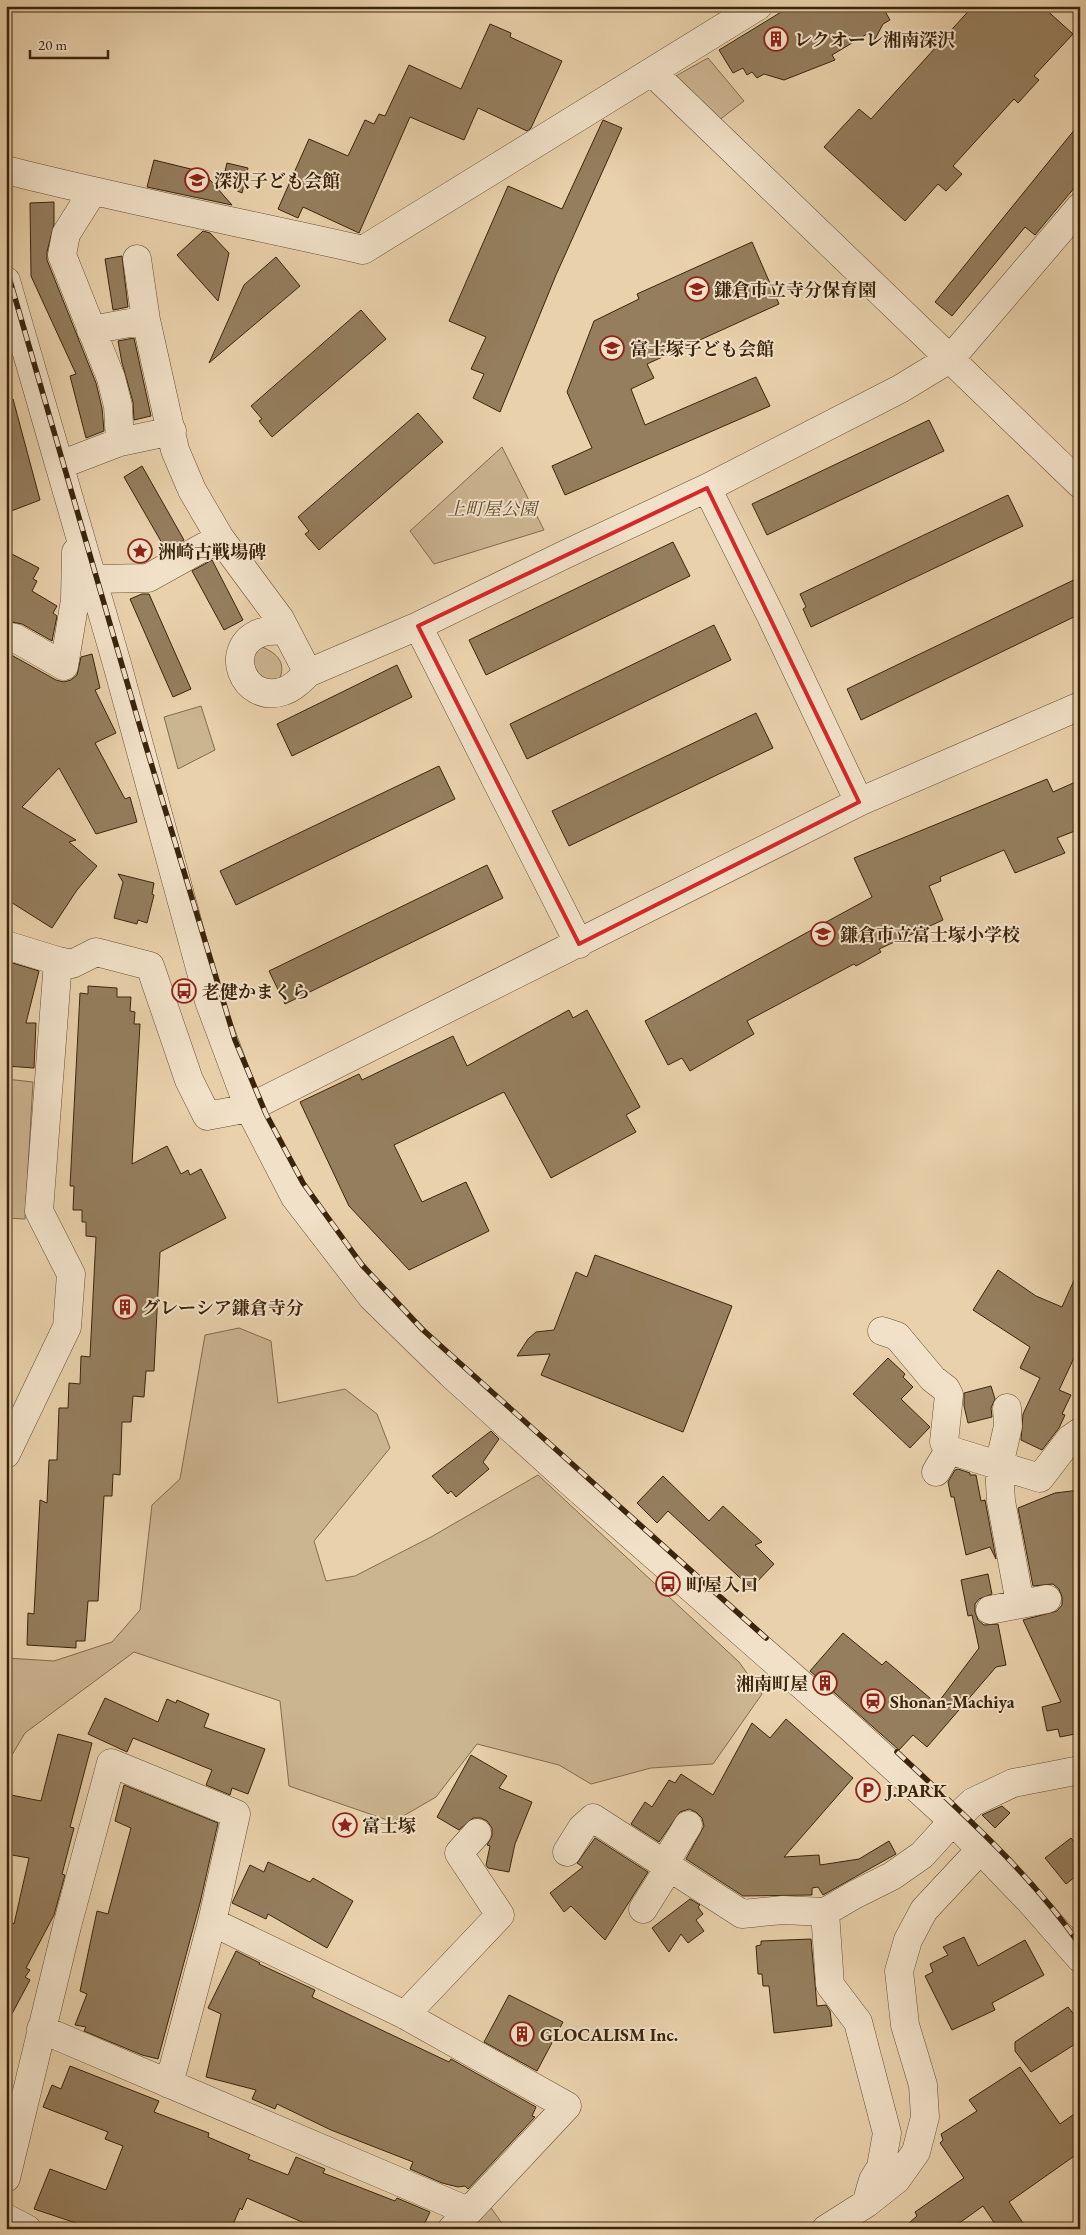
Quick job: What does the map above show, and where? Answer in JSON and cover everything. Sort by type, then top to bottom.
[{"type":"street","points":[[6,170],[363,250],[509,159],[654,73],[758,6]]},
{"type":"street","points":[[654,73],[1080,484]]},
{"type":"street","points":[[93,191],[66,234],[62,255],[111,378],[118,406],[120,442]]},
{"type":"street","points":[[286,631],[265,631],[252,636],[241,650],[240,672],[259,692],[271,694],[284,691],[296,684],[308,673],[418,626],[707,488],[900,389],[951,358],[1080,206]]},
{"type":"street","points":[[137,259],[146,320],[175,450],[192,490],[220,538],[280,619],[308,673]]},
{"type":"street","points":[[6,281],[93,579],[209,1001],[249,1108],[295,1198],[372,1298],[567,1480],[852,1729],[953,1821],[1031,1902],[1080,1958]]},
{"type":"street","points":[[91,330],[146,320]]},
{"type":"street","points":[[60,465],[120,442],[172,431]]},
{"type":"street","points":[[707,488],[770,614],[859,802]]},
{"type":"street","points":[[93,579],[148,578],[220,538]]},
{"type":"street","points":[[6,636],[14,638],[64,666],[76,600],[74,553],[83,544]]},
{"type":"street","points":[[418,626],[579,944]]},
{"type":"street","points":[[6,945],[72,964],[96,952],[150,966],[189,1080],[207,1116],[249,1108],[859,802],[1080,706]]},
{"type":"street","points":[[6,1454],[66,1327],[71,1274],[39,1211],[58,961]]},
{"type":"street","points":[[882,1330],[897,1336],[933,1379],[946,1389],[949,1396],[943,1461],[999,1466],[1040,1478],[1070,1440],[1080,1432]]},
{"type":"street","points":[[1007,1408],[1008,1426],[999,1466],[1001,1502],[1020,1603]]},
{"type":"street","points":[[990,1610],[1047,1599]]},
{"type":"street","points":[[6,2178],[41,2029],[111,1763],[236,1814],[212,1922],[170,2084]]},
{"type":"street","points":[[567,1852],[582,1828],[593,1818],[742,1914],[783,1910],[825,1912],[892,1876],[922,1855],[973,1802],[1013,1783],[1080,1770]]},
{"type":"street","points":[[643,1909],[688,1826]]},
{"type":"street","points":[[405,2015],[500,1915],[459,1853],[477,1834]]},
{"type":"street","points":[[826,2229],[867,2203],[896,2180],[916,2152],[925,2117],[923,2085],[904,2025],[899,1971],[908,1940],[924,1910],[981,1849]]},
{"type":"street","points":[[825,1912],[830,1985],[858,2022],[887,2133],[881,2167],[873,2180],[867,2203]]},
{"type":"street","points":[[41,2029],[170,2084],[460,2220],[567,2106],[405,2015],[212,1922]]},
{"type":"street","points":[[6,2218],[27,2229]]},
{"type":"highlighted area","points":[[707,488],[859,802],[579,944],[418,626]]},
{"type":"green space","points":[[708,58],[744,101],[718,121],[672,78]]},
{"type":"green space","name":"上町屋公園","points":[[502,447],[544,530],[434,564],[410,531]]},
{"type":"green space","points":[[262,647],[272,652],[279,659],[282,669],[279,680],[260,681],[251,657],[254,652]]},
{"type":"green space","points":[[201,706],[215,750],[178,769],[164,717]]},
{"type":"green space","points":[[6,1079],[33,1082],[25,1219],[6,1218]]},
{"type":"green space","points":[[239,1328],[271,1341],[278,1403],[345,1389],[377,1414],[390,1448],[314,1541],[326,1581],[355,1576],[431,1537],[538,1475],[739,1662],[762,1694],[713,1764],[651,1768],[591,1784],[559,1765],[477,1744],[436,1797],[393,1822],[289,1786],[280,1701],[134,1652],[25,1733],[6,1765],[6,1658],[54,1661],[112,1642],[140,1610],[152,1505],[180,1479],[205,1335]]},
{"type":"green space","points":[[489,2205],[506,2229],[465,2229]]},
{"type":"building","name":"レクオーレ湘南深沢","points":[[791,6],[882,6],[890,20],[883,24],[873,43],[867,34],[832,55],[835,60],[784,80],[764,74],[757,78],[752,72],[747,75],[743,68],[733,73],[719,50]]},
{"type":"building","points":[[973,6],[1042,6],[1073,34],[1034,76],[1039,80],[1018,103],[1014,99],[953,166],[962,174],[946,191],[938,184],[905,221],[824,147],[859,109],[871,119]]},
{"type":"building","points":[[490,24],[511,33],[510,37],[562,61],[531,128],[527,131],[478,108],[464,140],[410,117],[359,233],[303,207],[298,218],[278,209],[309,139],[348,156],[365,120],[374,124],[379,114],[385,116],[409,65],[461,89]]},
{"type":"building","points":[[603,120],[622,128],[556,275],[500,412],[473,398],[484,374],[471,369],[486,337],[449,321],[508,186],[562,209]]},
{"type":"building","points":[[1080,123],[1080,181],[1035,235],[1025,227],[952,316],[935,302]]},
{"type":"building","name":"深沢子ども会館","points":[[154,160],[203,172],[232,205],[147,187]]},
{"type":"building","points":[[227,163],[248,168],[242,193],[222,184]]},
{"type":"building","points":[[54,202],[54,224],[47,252],[47,260],[96,383],[102,408],[104,431],[86,438],[70,376],[76,374],[31,276],[30,203]]},
{"type":"building","points":[[203,231],[210,233],[229,253],[218,301],[177,255]]},
{"type":"building","points":[[752,242],[779,304],[647,364],[654,378],[631,389],[645,425],[756,377],[770,406],[565,495],[552,466],[592,448],[567,392],[594,321],[639,299],[637,294]]},
{"type":"building","points":[[122,256],[128,307],[113,310],[105,259]]},
{"type":"building","points":[[276,257],[300,286],[209,363],[244,285]]},
{"type":"building","points":[[361,310],[386,339],[272,437],[259,421],[262,419],[251,406]]},
{"type":"building","points":[[134,338],[151,416],[134,420],[133,402],[118,341]]},
{"type":"building","points":[[13,399],[40,500],[6,513],[6,400]]},
{"type":"building","points":[[418,413],[443,442],[319,550],[305,534],[309,531],[298,517]]},
{"type":"building","points":[[929,420],[944,451],[767,535],[752,504]]},
{"type":"building","points":[[142,466],[184,540],[166,550],[124,477]]},
{"type":"building","points":[[1008,495],[1023,526],[811,627],[803,609],[806,607],[800,594]]},
{"type":"building","points":[[673,542],[690,576],[486,675],[469,640]]},
{"type":"building","points":[[6,551],[39,568],[33,579],[37,581],[32,591],[57,606],[53,613],[57,616],[52,641],[22,624],[6,621]]},
{"type":"building","points":[[212,560],[243,620],[224,630],[192,571]]},
{"type":"building","points":[[1080,577],[1080,614],[861,720],[847,689]]},
{"type":"building","points":[[142,594],[149,594],[191,689],[173,697],[130,599]]},
{"type":"building","points":[[714,625],[731,660],[527,759],[510,724]]},
{"type":"building","points":[[6,652],[56,680],[64,682],[71,680],[77,675],[81,657],[92,654],[100,688],[95,690],[116,733],[95,743],[125,799],[130,797],[137,822],[96,834],[59,768],[22,807],[76,840],[69,842],[97,866],[77,890],[52,928],[6,899]]},
{"type":"building","points":[[397,665],[412,697],[292,756],[277,724]]},
{"type":"building","points":[[756,713],[773,748],[569,846],[552,811]]},
{"type":"building","points":[[439,766],[455,799],[236,905],[220,871]]},
{"type":"building","points":[[1047,779],[1053,792],[1080,780],[1080,829],[1057,838],[1065,853],[1015,873],[1004,850],[940,877],[941,881],[929,886],[943,920],[879,949],[881,952],[856,966],[854,964],[747,1021],[754,1034],[690,1071],[682,1058],[668,1065],[645,1021],[872,897],[854,858]]},
{"type":"building","points":[[487,865],[503,898],[285,1004],[269,971]]},
{"type":"building","points":[[118,874],[154,883],[152,894],[154,895],[147,923],[138,920],[137,924],[114,918],[123,882]]},
{"type":"building","points":[[6,961],[39,971],[26,1023],[36,1023],[34,1068],[6,1066]]},
{"type":"building","name":"グレーシア鎌倉寺分","points":[[88,986],[117,988],[117,997],[131,997],[130,1011],[135,1012],[134,1024],[140,1024],[132,1164],[167,1146],[181,1174],[188,1170],[190,1175],[201,1169],[226,1218],[160,1252],[154,1371],[146,1371],[144,1397],[133,1396],[131,1422],[122,1422],[120,1475],[113,1474],[112,1496],[104,1496],[98,1601],[88,1601],[85,1641],[76,1641],[76,1648],[27,1645],[28,1613],[34,1614],[40,1500],[47,1503],[49,1460],[57,1460],[59,1408],[68,1408],[69,1383],[80,1384],[81,1356],[90,1357],[96,1237],[86,1236],[86,1222],[82,1222],[82,1210],[73,1210],[74,1186],[70,1186],[80,993],[88,994]]},
{"type":"building","points":[[569,1010],[573,1018],[587,1010],[640,1107],[626,1115],[636,1132],[551,1178],[504,1092],[394,1145],[422,1202],[466,1182],[489,1231],[409,1270],[349,1206],[300,1102],[359,1074],[362,1080],[453,1036],[467,1066]]},
{"type":"building","points":[[595,1255],[732,1306],[683,1432],[541,1375],[550,1354],[517,1356],[528,1339],[536,1332],[554,1330],[576,1272],[587,1277]]},
{"type":"building","points":[[1080,1267],[1080,1345],[1059,1390],[1071,1395],[1062,1414],[1065,1415],[1059,1428],[1042,1450],[1021,1440],[1023,1414],[1040,1378],[1020,1368],[1030,1347],[973,1310],[998,1270],[1036,1296],[1062,1307]]},
{"type":"building","points":[[888,1358],[905,1374],[903,1377],[913,1387],[901,1399],[930,1427],[910,1448],[853,1394]]},
{"type":"building","points":[[991,1386],[995,1399],[991,1408],[992,1417],[968,1423],[964,1406],[964,1393]]},
{"type":"building","points":[[491,1431],[499,1439],[483,1462],[489,1469],[456,1497],[451,1491],[448,1494],[432,1476]]},
{"type":"building","points":[[958,1469],[970,1473],[970,1475],[976,1475],[981,1501],[985,1500],[996,1559],[990,1547],[966,1555],[954,1497],[951,1497],[948,1482],[955,1470]]},
{"type":"building","points":[[663,1476],[709,1521],[723,1506],[762,1542],[755,1545],[774,1564],[751,1588],[668,1511],[657,1523],[637,1503]]},
{"type":"building","points":[[1080,1490],[1080,1744],[1075,1734],[1060,1737],[1058,1729],[1047,1731],[1042,1707],[1061,1702],[1023,1620],[1057,1611],[1062,1605],[1062,1597],[1059,1589],[1053,1584],[1033,1586],[1018,1508],[1055,1493]]},
{"type":"building","points":[[988,1574],[992,1594],[979,1599],[975,1604],[975,1612],[978,1620],[984,1625],[998,1624],[1006,1665],[996,1667],[927,1747],[913,1735],[899,1750],[810,1671],[843,1633],[882,1665],[886,1661],[937,1704],[979,1648],[972,1615],[968,1616],[961,1580]]},
{"type":"building","points":[[105,1698],[158,1722],[167,1699],[176,1703],[177,1700],[209,1714],[204,1727],[265,1749],[248,1794],[232,1788],[230,1795],[206,1785],[212,1770],[133,1738],[127,1752],[88,1734]]},
{"type":"building","points":[[786,1719],[853,1778],[784,1857],[819,1855],[820,1865],[859,1859],[889,1841],[896,1854],[823,1895],[818,1887],[812,1888],[812,1895],[743,1896],[686,1859],[704,1826],[702,1818],[696,1812],[689,1809],[680,1812],[659,1842],[631,1824],[645,1802],[652,1807],[669,1780],[675,1783],[681,1774],[713,1795],[752,1723],[770,1738]]},
{"type":"building","points":[[58,1734],[92,1743],[70,1827],[74,1828],[62,1874],[65,1875],[54,1915],[26,1968],[30,1970],[25,1977],[30,1980],[6,2025],[6,1919],[14,1924],[29,1858],[6,1854],[6,1794],[41,1801]]},
{"type":"building","points":[[471,1755],[507,1776],[499,1788],[532,1802],[515,1844],[509,1872],[488,1868],[486,1865],[490,1846],[487,1845],[492,1836],[492,1828],[487,1821],[481,1818],[473,1818],[459,1830],[437,1817]]},
{"type":"building","points":[[124,1785],[218,1823],[200,1903],[158,2059],[142,2055],[84,2031],[86,2027],[75,2025],[87,1994],[80,1991],[97,1911],[108,1914],[131,1828],[115,1821]]},
{"type":"building","points":[[1002,1806],[1010,1813],[995,1828],[982,1815]]},
{"type":"building","points":[[595,1838],[648,1872],[605,1940],[571,1906],[564,1912],[550,1893],[583,1867],[577,1863]]},
{"type":"building","points":[[1071,1838],[1080,1849],[1080,1873],[1066,1884],[1045,1858]]},
{"type":"building","points":[[268,1862],[310,1882],[313,1878],[353,1901],[327,1948],[268,1914],[266,1919],[232,1903],[250,1865],[264,1872]]},
{"type":"building","points":[[690,1899],[700,1905],[698,1907],[703,1914],[696,1920],[704,1931],[688,1943],[681,1934],[669,1952],[652,1928]]},
{"type":"building","points":[[964,1937],[978,1966],[1025,1940],[1044,1975],[992,2003],[995,2010],[952,2030],[925,1976],[933,1972],[930,1964],[948,1955],[943,1947]]},
{"type":"building","points":[[811,1939],[817,2006],[826,2005],[830,2011],[832,2026],[774,2033],[769,1986],[763,1986],[762,1974],[758,1974],[756,1946],[761,1945],[761,1941]]},
{"type":"building","points":[[236,1951],[315,1990],[312,1997],[449,2062],[451,2059],[536,2107],[532,2116],[535,2117],[468,2189],[465,2186],[458,2187],[442,2183],[410,2169],[413,2162],[331,2130],[277,2104],[275,2109],[252,2099],[256,2090],[206,2077],[221,2014],[208,2008]]},
{"type":"building","name":"GLOCALISM Inc.","points":[[509,1995],[563,2022],[537,2071],[484,2042]]},
{"type":"building","points":[[1068,2007],[1080,2022],[1080,2041],[1031,2072],[1015,2051],[1015,2042]]},
{"type":"building","points":[[70,2066],[159,2101],[154,2112],[209,2133],[208,2137],[250,2155],[248,2159],[288,2175],[296,2157],[325,2169],[323,2173],[395,2201],[397,2198],[430,2212],[422,2229],[318,2229],[247,2198],[242,2210],[240,2208],[231,2229],[94,2229],[34,2209],[50,2169],[106,2190],[123,2146],[105,2139],[108,2132],[43,2107],[52,2085],[61,2089]]},
{"type":"building","points":[[1020,2067],[1060,2124],[1080,2110],[1080,2152],[1009,2202],[1027,2229],[1006,2229],[995,2224],[983,2206],[951,2229],[902,2229],[917,2216],[915,2212],[964,2178],[940,2143],[943,2140],[941,2134],[977,2111],[969,2100]]},
{"type":"railway","points":[[6,267],[138,720],[235,1040],[266,1114],[303,1183],[362,1265],[423,1330],[766,1638]]},
{"type":"railway","points":[[897,1752],[1017,1868],[1060,1918],[1080,1945]]},
{"type":"place","name":"レクオーレ湘南深沢","points":[[776,39]]},
{"type":"place","name":"深沢子ども会館","points":[[197,180]]},
{"type":"place","name":"鎌倉市立寺分保育園","points":[[697,289]]},
{"type":"place","name":"富士塚子ども会館","points":[[612,348]]},
{"type":"place","name":"洲崎古戦場碑","points":[[140,551]]},
{"type":"place","name":"鎌倉市立富士塚小学校","points":[[823,934]]},
{"type":"place","name":"老健かまくら","points":[[184,991]]},
{"type":"place","name":"グレーシア鎌倉寺分","points":[[125,1307]]},
{"type":"place","name":"町屋入口","points":[[668,1584]]},
{"type":"place","name":"湘南町屋","points":[[825,1683]]},
{"type":"place","name":"Shonan-Machiya","points":[[873,1701]]},
{"type":"place","name":"J.PARK","points":[[868,1790]]},
{"type":"place","name":"富士塚","points":[[345,1825]]},
{"type":"place","name":"GLOCALISM Inc.","points":[[522,2034]]}]
